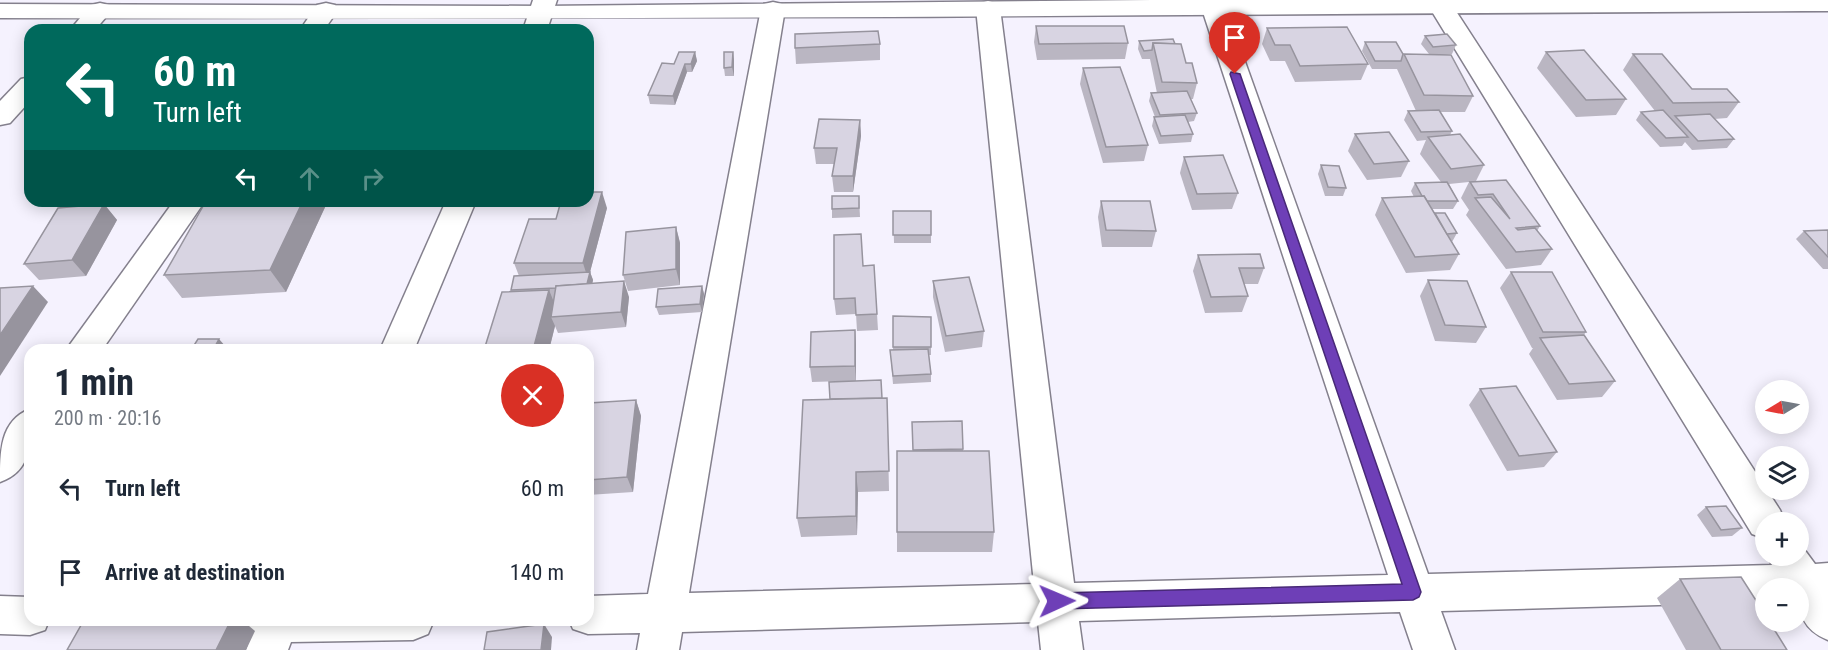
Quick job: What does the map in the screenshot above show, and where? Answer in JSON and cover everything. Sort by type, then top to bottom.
[{"type":"street","points":[[1212,3],[1434,650]]},
{"type":"street","points":[[0,11],[100,10],[319,20],[773,9],[988,8],[1212,3],[1827,5]]},
{"type":"street","points":[[1442,3],[1760,512]]},
{"type":"street","points":[[988,8],[1062,650]]},
{"type":"street","points":[[660,631],[773,9]]},
{"type":"street","points":[[87,24],[100,10]]},
{"type":"street","points":[[0,117],[24,91]]},
{"type":"street","points":[[87,344],[186,207]]},
{"type":"street","points":[[400,344],[458,207]]},
{"type":"street","points":[[0,465],[24,432]]},
{"type":"street","points":[[594,616],[660,631],[1057,601],[1413,592],[1806,573],[1828,620]]},
{"type":"street","points":[[0,615],[24,616]]},
{"type":"street","points":[[219,626],[276,631],[338,626]]},
{"type":"building","points":[[1036,26],[1124,26],[1128,43],[1039,44]]},
{"type":"building","points":[[1347,27],[1368,64],[1300,66],[1290,45],[1275,45],[1267,28]]},
{"type":"building","points":[[878,31],[880,44],[795,48],[795,34]]},
{"type":"building","points":[[1447,34],[1456,45],[1433,47],[1425,36]]},
{"type":"building","points":[[1173,39],[1175,44],[1153,43],[1152,50],[1144,51],[1139,41]]},
{"type":"building","points":[[1365,42],[1396,42],[1403,54],[1401,61],[1375,61]]},
{"type":"building","points":[[1153,43],[1181,44],[1186,63],[1192,63],[1197,83],[1162,82]]},
{"type":"building","points":[[1584,50],[1626,99],[1586,100],[1546,52]]},
{"type":"building","points":[[679,52],[695,52],[691,64],[685,64],[673,96],[648,95],[662,63],[674,64]]},
{"type":"building","points":[[724,52],[733,52],[732,67],[724,68]]},
{"type":"building","points":[[1404,54],[1451,55],[1473,96],[1424,95]]},
{"type":"building","points":[[1633,54],[1662,54],[1692,89],[1727,89],[1739,102],[1673,103]]},
{"type":"building","points":[[1120,67],[1148,145],[1106,147],[1083,68]]},
{"type":"building","points":[[1187,91],[1197,113],[1160,115],[1151,93]]},
{"type":"building","points":[[1439,110],[1452,131],[1421,132],[1408,111]]},
{"type":"building","points":[[1663,110],[1688,137],[1666,138],[1641,112]]},
{"type":"building","points":[[1710,114],[1734,139],[1698,141],[1675,116]]},
{"type":"building","points":[[1185,115],[1193,134],[1161,136],[1154,117]]},
{"type":"building","points":[[819,119],[860,120],[853,176],[832,176],[837,148],[814,148]]},
{"type":"building","points":[[1389,132],[1409,161],[1374,164],[1355,134]]},
{"type":"building","points":[[1460,134],[1484,165],[1451,169],[1428,137]]},
{"type":"building","points":[[1223,155],[1238,193],[1197,194],[1184,157]]},
{"type":"building","points":[[1321,165],[1339,166],[1346,188],[1328,187]]},
{"type":"building","points":[[1506,180],[1540,226],[1516,228],[1518,230],[1535,228],[1552,249],[1516,252],[1475,198],[1491,197],[1510,219],[1493,194],[1478,195],[1470,182]]},
{"type":"building","points":[[1447,182],[1458,201],[1427,201],[1415,183]]},
{"type":"building","points":[[594,192],[602,192],[583,263],[514,263],[529,219],[556,219],[559,207],[594,207]]},
{"type":"building","points":[[832,196],[859,196],[859,208],[832,209]]},
{"type":"building","points":[[1424,196],[1459,254],[1415,257],[1382,198]]},
{"type":"building","points":[[1101,201],[1150,201],[1156,231],[1106,230]]},
{"type":"building","points":[[102,207],[72,260],[24,264],[58,208]]},
{"type":"building","points":[[203,207],[300,207],[270,270],[164,275]]},
{"type":"building","points":[[893,211],[931,211],[931,235],[893,235]]},
{"type":"building","points":[[1435,213],[1445,213],[1457,233],[1447,234]]},
{"type":"building","points":[[676,227],[676,269],[623,275],[626,232]]},
{"type":"building","points":[[1828,230],[1828,257],[1804,231]]},
{"type":"building","points":[[861,234],[863,266],[874,265],[877,314],[856,315],[855,298],[834,299],[834,235]]},
{"type":"building","points":[[1260,254],[1264,268],[1239,268],[1248,296],[1211,297],[1198,255]]},
{"type":"building","points":[[590,272],[587,284],[511,290],[514,276]]},
{"type":"building","points":[[1511,272],[1552,272],[1586,332],[1543,332]]},
{"type":"building","points":[[969,277],[984,331],[946,336],[933,281]]},
{"type":"building","points":[[1428,280],[1467,281],[1486,327],[1445,325]]},
{"type":"building","points":[[624,281],[621,312],[551,317],[556,286]]},
{"type":"building","points":[[33,286],[0,335],[0,288]]},
{"type":"building","points":[[702,286],[700,304],[656,307],[658,289]]},
{"type":"building","points":[[549,290],[535,344],[486,344],[502,292]]},
{"type":"building","points":[[893,316],[931,317],[931,347],[893,347]]},
{"type":"building","points":[[855,330],[855,366],[810,367],[811,332]]},
{"type":"building","points":[[1584,335],[1615,381],[1569,384],[1540,338]]},
{"type":"building","points":[[198,339],[219,339],[216,344],[195,344]]},
{"type":"building","points":[[928,349],[931,374],[893,376],[890,350]]},
{"type":"building","points":[[881,380],[882,398],[830,399],[829,382]]},
{"type":"building","points":[[1516,386],[1557,452],[1519,456],[1480,389]]},
{"type":"building","points":[[887,398],[889,471],[856,472],[856,516],[797,518],[803,400]]},
{"type":"building","points":[[636,400],[627,477],[594,480],[594,403]]},
{"type":"building","points":[[962,421],[963,449],[913,450],[912,422]]},
{"type":"building","points":[[897,451],[989,451],[994,532],[897,532]]},
{"type":"building","points":[[1726,506],[1742,528],[1721,530],[1706,507]]},
{"type":"building","points":[[1741,577],[1755,599],[1755,632],[1776,632],[1787,650],[1721,650],[1680,579]]},
{"type":"building","points":[[81,626],[228,626],[216,650],[67,650]]},
{"type":"building","points":[[544,626],[541,650],[484,650],[487,632]]},
{"type":"route","points":[[1057,601],[1413,592],[1235,74]]}]
